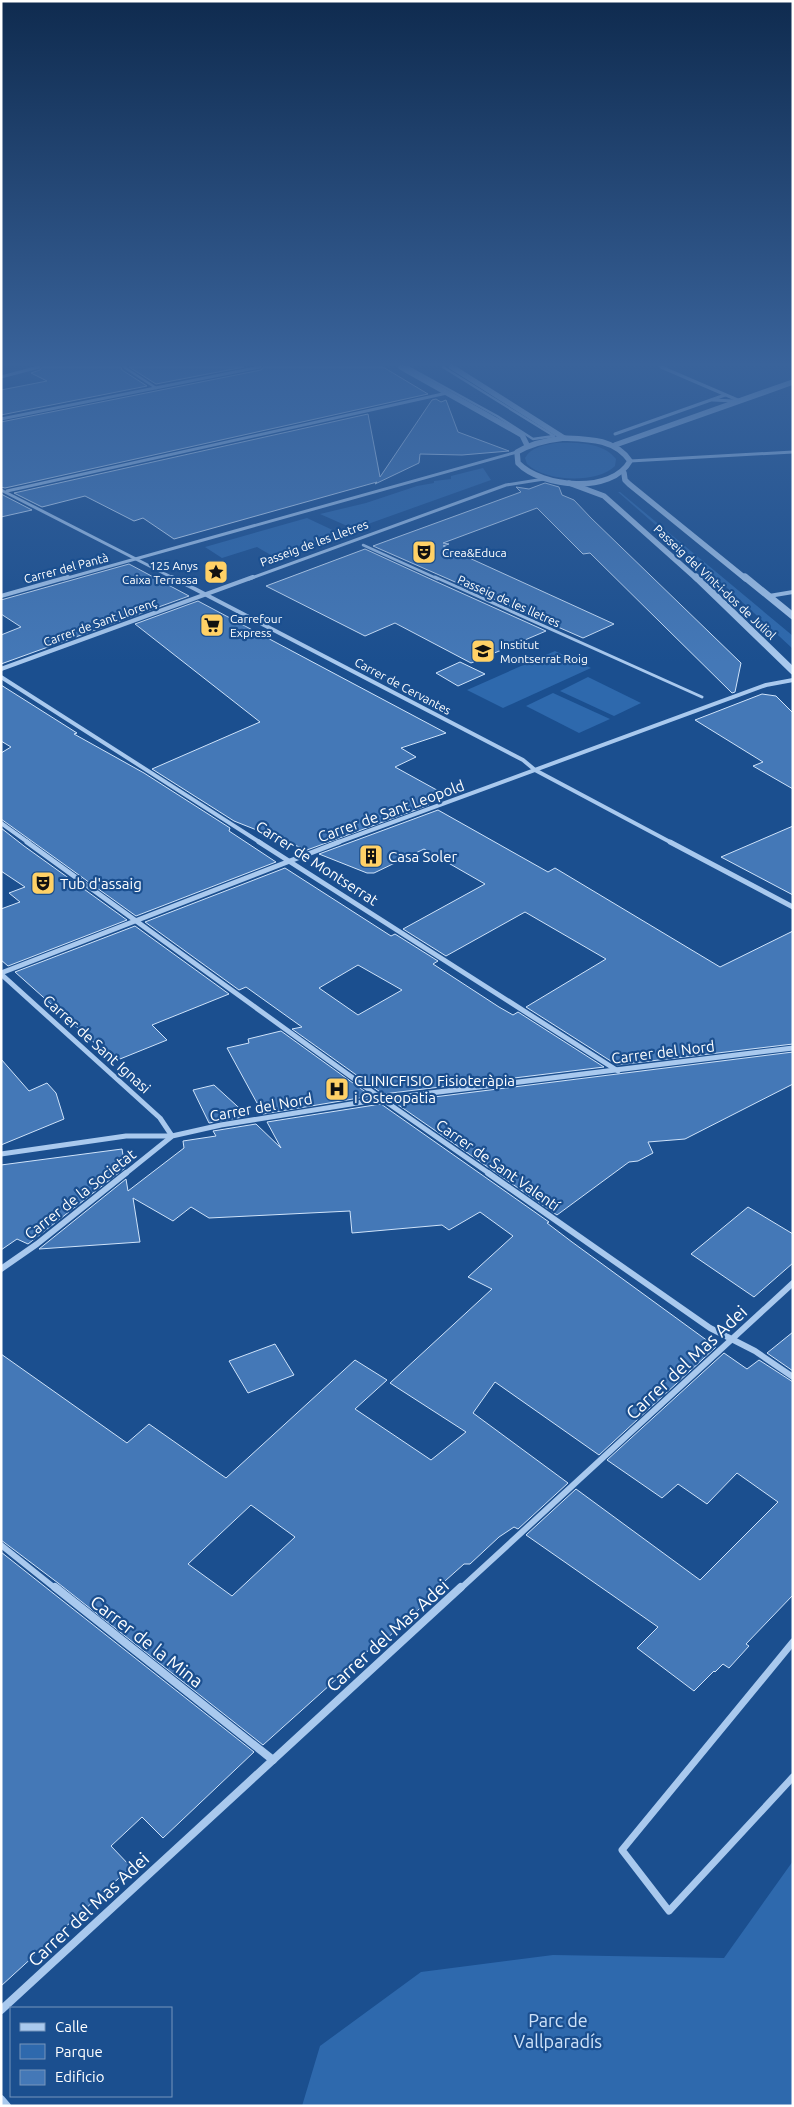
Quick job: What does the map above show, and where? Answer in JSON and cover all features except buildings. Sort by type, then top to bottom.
[{"type":"street","points":[[3,491],[119,465]]},
{"type":"street","name":"Passeig de les Lletres","points":[[136,559],[470,465]]},
{"type":"street","points":[[520,465],[527,472],[544,479],[570,483],[590,483],[609,479],[624,473],[628,465]]},
{"type":"street","name":"Passeig del Vint-i-dos de Juliol","points":[[624,473],[626,480],[633,488],[793,616]]},
{"type":"street","name":"Passeig de les Lletres","points":[[206,594],[506,485],[544,479]]},
{"type":"street","name":"Passeig del Vint-i-dos de Juliol","points":[[570,483],[604,496],[708,588],[793,670]]},
{"type":"street","name":"Carrer de Cervantes","points":[[3,491],[206,594],[514,756],[534,770],[793,907]]},
{"type":"street","name":"Passeig de les lletres","points":[[363,545],[702,697]]},
{"type":"street","name":"Carrer del Pantà","points":[[1,596],[136,559]]},
{"type":"street","points":[[770,596],[793,592]]},
{"type":"street","name":"Carrer de Sant Llorenç","points":[[1,669],[206,594]]},
{"type":"street","name":"Carrer de Montserrat","points":[[1,677],[618,1071]]},
{"type":"street","name":"Carrer de Sant Leopold","points":[[1,973],[135,918],[289,860],[766,685],[793,680]]},
{"type":"street","name":"Carrer de Sant Valentí","points":[[1,823],[135,918],[382,1099],[710,1328],[755,1352],[793,1377]]},
{"type":"street","name":"Carrer de Sant Ignasi","points":[[1,973],[160,1118],[172,1136]]},
{"type":"street","name":"Carrer del Nord","points":[[1,1154],[126,1136],[172,1136],[220,1125],[382,1099],[793,1048]]},
{"type":"street","name":"Carrer de la Societat","points":[[1,1270],[45,1238],[172,1136]]},
{"type":"street","name":"Carrer del Mas Adei","points":[[1,2010],[793,1283]]},
{"type":"street","name":"Carrer de la Mina","points":[[1,1545],[273,1760]]},
{"type":"street","points":[[793,1642],[790,1650],[622,1850],[669,1911],[793,1777]]},
{"type":"street","points":[[1,2099],[8,2106]]},
{"type":"green space","points":[[529,465],[615,465],[607,472],[584,478],[558,477],[535,470]]},
{"type":"green space","points":[[483,468],[491,480],[354,529],[320,514],[366,503],[417,486],[451,479],[451,476]]},
{"type":"green space","points":[[618,492],[793,636],[793,649],[713,575]]},
{"type":"green space","points":[[307,518],[341,534],[276,558],[257,547],[222,558],[205,547]]},
{"type":"green space","points":[[555,651],[591,668],[503,708],[467,690]]},
{"type":"green space","points":[[588,677],[641,703],[614,716],[560,691]]},
{"type":"green space","points":[[553,693],[610,719],[579,733],[526,706]]},
{"type":"green space","name":"Parc de Vallparadís","points":[[793,1861],[793,2106],[302,2106],[320,2046],[421,1972],[553,1955],[724,1958]]},
{"type":"place","name":"Crea&Educa","points":[[424,552]]},
{"type":"place","name":"125 Anys Caixa Terrassa","points":[[216,572]]},
{"type":"place","name":"Carrefour Express","points":[[212,625]]},
{"type":"place","name":"Institut Montserrat Roig","points":[[483,651]]},
{"type":"place","name":"Casa Soler","points":[[371,856]]},
{"type":"place","name":"Tub d'assaig","points":[[43,883]]},
{"type":"place","name":"CLINICFISIO Fisioteràpia i Osteopatia","points":[[337,1089]]}]
